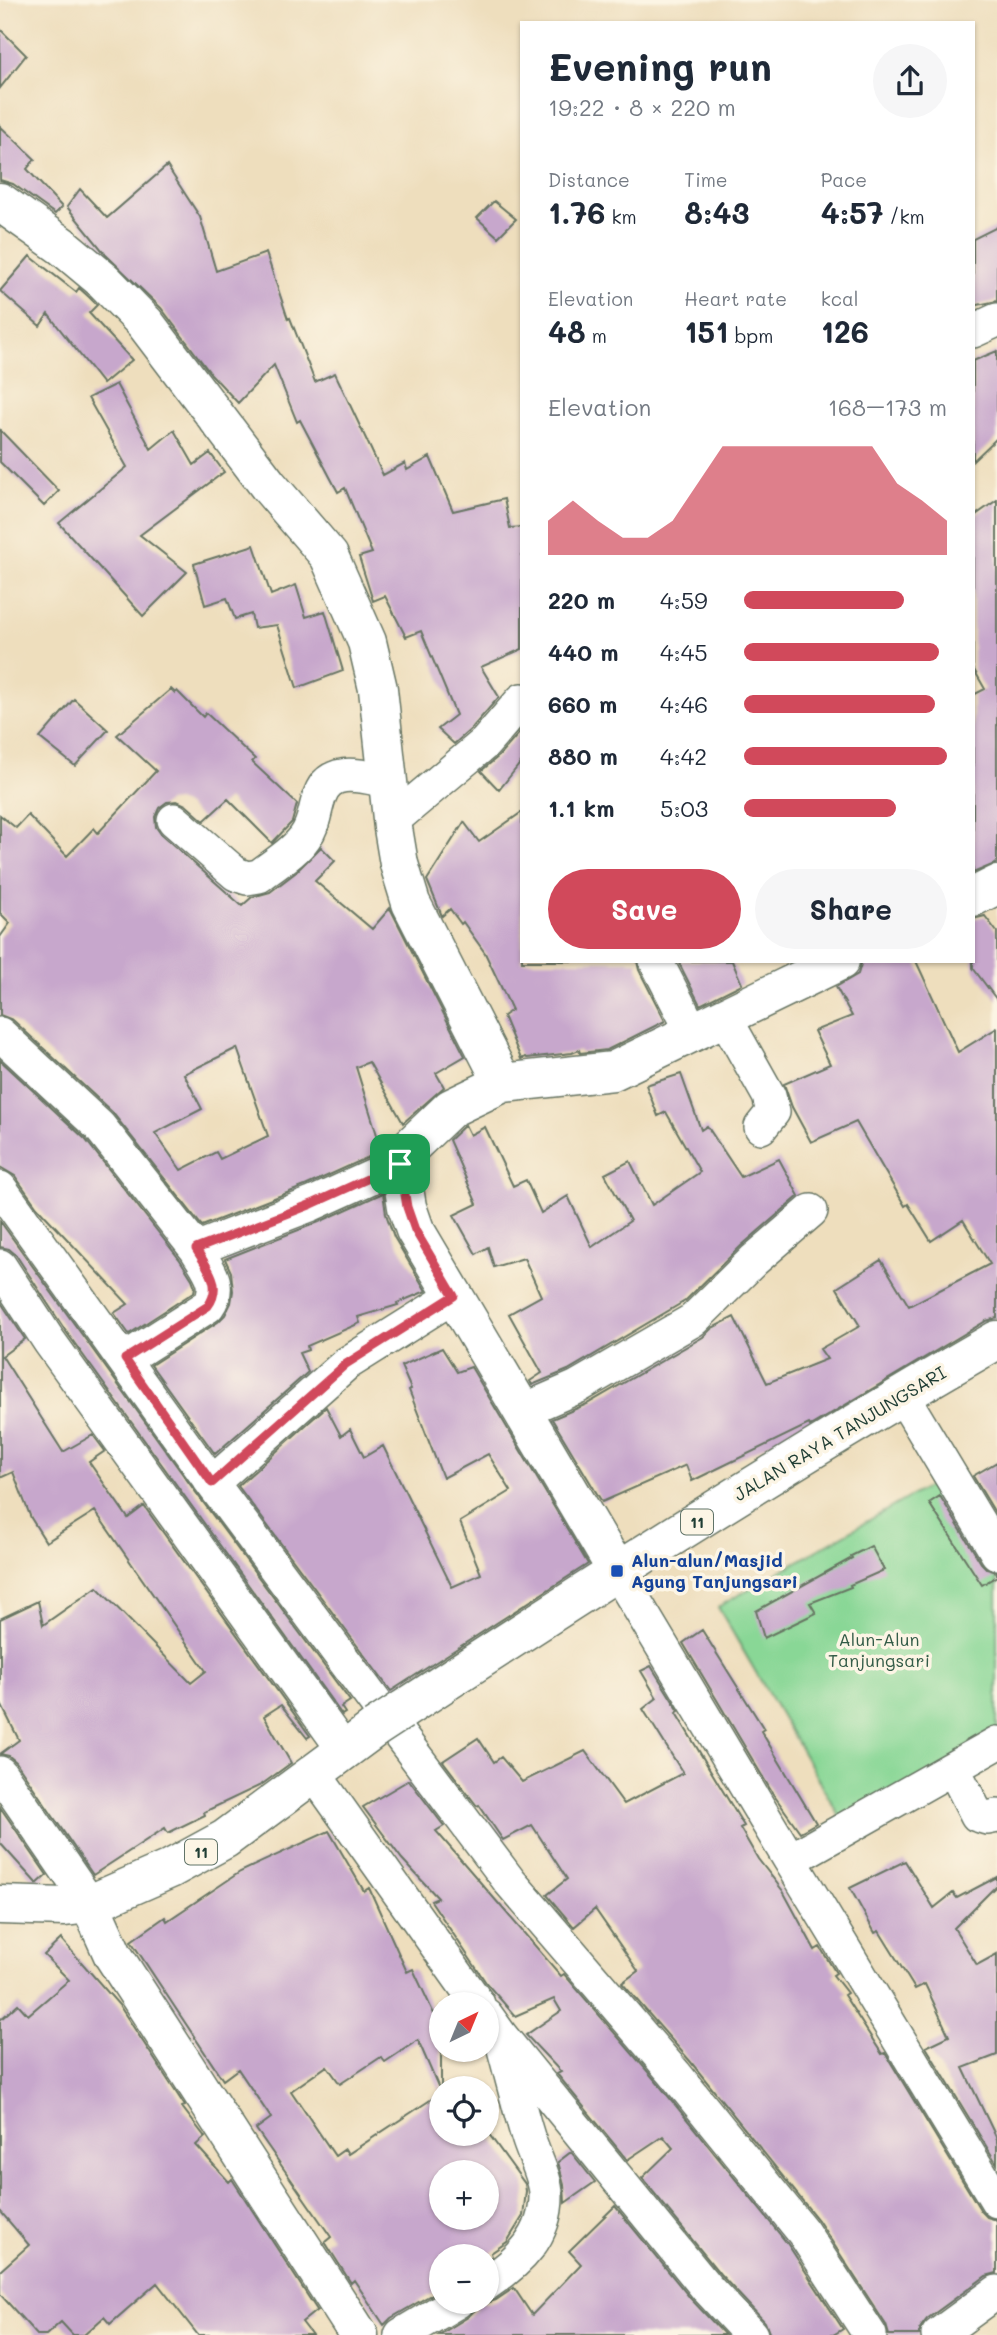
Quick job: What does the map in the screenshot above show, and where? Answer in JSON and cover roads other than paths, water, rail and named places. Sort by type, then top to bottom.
[{"type":"main road","points":[[0,202],[62,246],[104,281],[145,323],[268,485],[329,556],[367,642],[378,689],[399,864],[411,903],[503,1083]]},
{"type":"main road","points":[[975,896],[997,885]]},
{"type":"main road","points":[[617,1571],[415,1230],[407,1207],[400,1164],[410,1147],[451,1108],[503,1083],[613,1071],[835,963]]},
{"type":"main road","name":"JALAN RAYA TANJUNGSARI","points":[[344,1750],[617,1571],[902,1395],[997,1340]]},
{"type":"main road","name":"11","points":[[0,1905],[65,1907],[90,1904],[170,1869],[225,1839],[344,1750]]},
{"type":"main road","points":[[90,1904],[113,1955],[359,2335]]},
{"type":"street","points":[[392,821],[485,743],[520,703]]},
{"type":"street","points":[[174,820],[236,874],[251,878],[259,876],[300,844],[315,818],[320,793],[332,781],[346,774],[387,781]]},
{"type":"street","points":[[658,963],[769,1096],[773,1112],[761,1127]]},
{"type":"street","points":[[0,1034],[99,1126],[196,1249],[215,1286],[215,1296],[208,1306],[125,1359]]},
{"type":"street","points":[[196,1249],[312,1204],[400,1164]]},
{"type":"street","points":[[0,1188],[212,1483],[510,1882],[675,2074],[803,2232],[870,2335]]},
{"type":"street","points":[[522,1411],[577,1387],[693,1320],[754,1260],[811,1211]]},
{"type":"street","points":[[0,1266],[58,1353],[344,1750]]},
{"type":"street","points":[[212,1483],[346,1364],[454,1296]]},
{"type":"street","points":[[902,1395],[997,1553]]},
{"type":"street","points":[[617,1571],[997,2201]]},
{"type":"street","points":[[790,1860],[997,1743]]},
{"type":"street","points":[[953,1768],[977,1815],[997,1816]]},
{"type":"street","points":[[0,1773],[90,1904]]},
{"type":"street","points":[[313,1773],[469,1992]]},
{"type":"street","points":[[499,2032],[706,2287],[751,2335]]},
{"type":"street","points":[[499,2042],[546,2193],[537,2238],[519,2260],[499,2275]]},
{"type":"street","points":[[937,2335],[997,2292]]},
{"type":"street","points":[[401,2335],[436,2314]]},
{"type":"place","name":"Alun-alun/Masjid Agung Tanjungsari","points":[[617,1571]]},
{"type":"park label","name":"Alun-Alun Tanjungsari","points":[[879,1650]]}]
